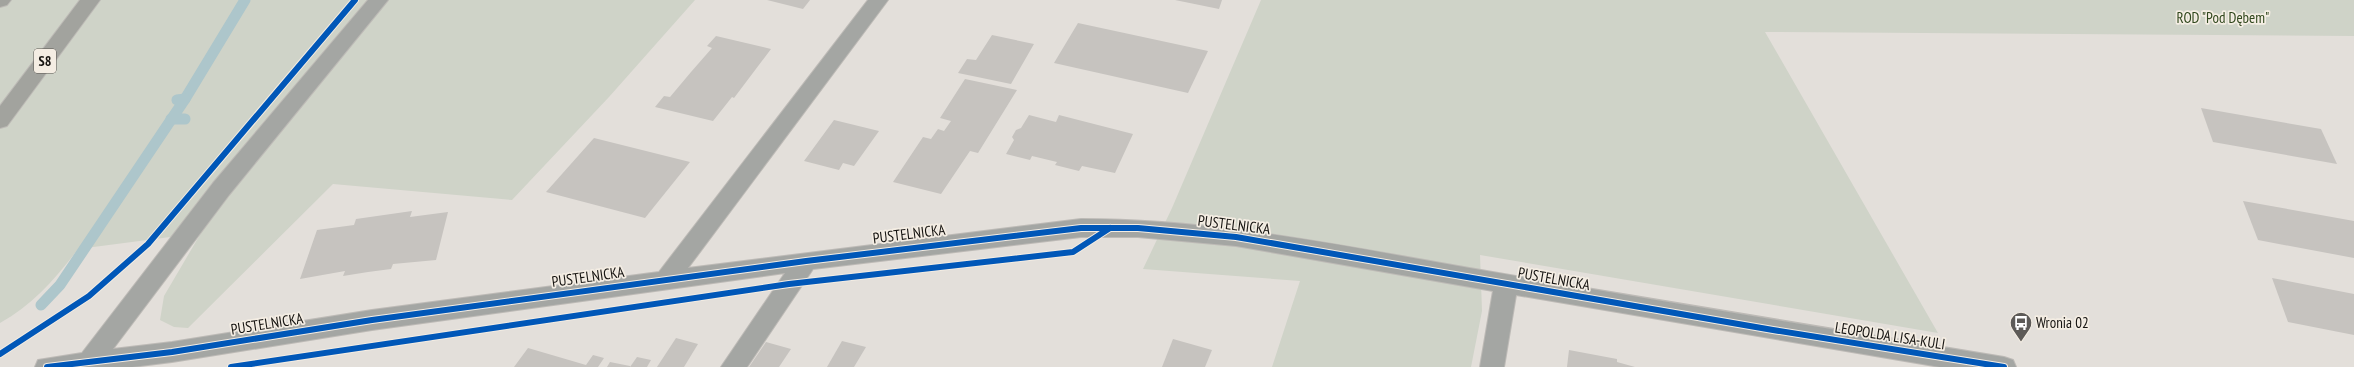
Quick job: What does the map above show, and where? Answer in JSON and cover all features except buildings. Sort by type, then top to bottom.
[{"type":"highway","name":"S8","points":[[0,122],[90,0]]},
{"type":"street","points":[[87,364],[221,189],[378,0]]},
{"type":"street","points":[[667,279],[878,0]]},
{"type":"street","name":"PUSTELNICKA","points":[[47,367],[87,364],[172,352],[372,320],[667,279],[1073,229],[1138,228],[1236,237],[1773,330]]},
{"type":"street","points":[[733,367],[806,261]]},
{"type":"street","points":[[1492,367],[1506,284]]},
{"type":"street","name":"LEOPOLDA LISA-KULI","points":[[1773,330],[1918,360],[2004,367]]},
{"type":"green space","points":[[0,0],[695,0],[609,97],[512,200],[333,184],[188,328],[174,327],[160,320],[164,296],[201,233],[78,249],[43,290],[23,308],[0,323]]},
{"type":"green space","name":"ROD \"Pod Dębem\"","points":[[1261,0],[2354,0],[2354,36],[1765,32],[1938,333],[1480,255],[1482,311],[1471,367],[1272,367],[1300,281],[1143,269],[1172,208]]},
{"type":"waterway","points":[[185,99],[245,0]]},
{"type":"waterway","points":[[172,119],[185,99]]},
{"type":"waterway","points":[[177,100],[185,99]]},
{"type":"waterway","points":[[41,305],[60,285],[172,119]]},
{"type":"waterway","points":[[172,119],[185,119]]},
{"type":"cycle path","points":[[0,354],[89,296],[148,244],[355,0]]},
{"type":"cycle path","points":[[47,367],[172,352],[372,320],[806,261],[1081,228],[1138,228],[1236,237],[1773,330],[2004,367]]},
{"type":"cycle path","points":[[231,367],[789,284],[1073,252],[1110,228]]},
{"type":"place","name":"Wronia 02","points":[[2021,342]]}]
